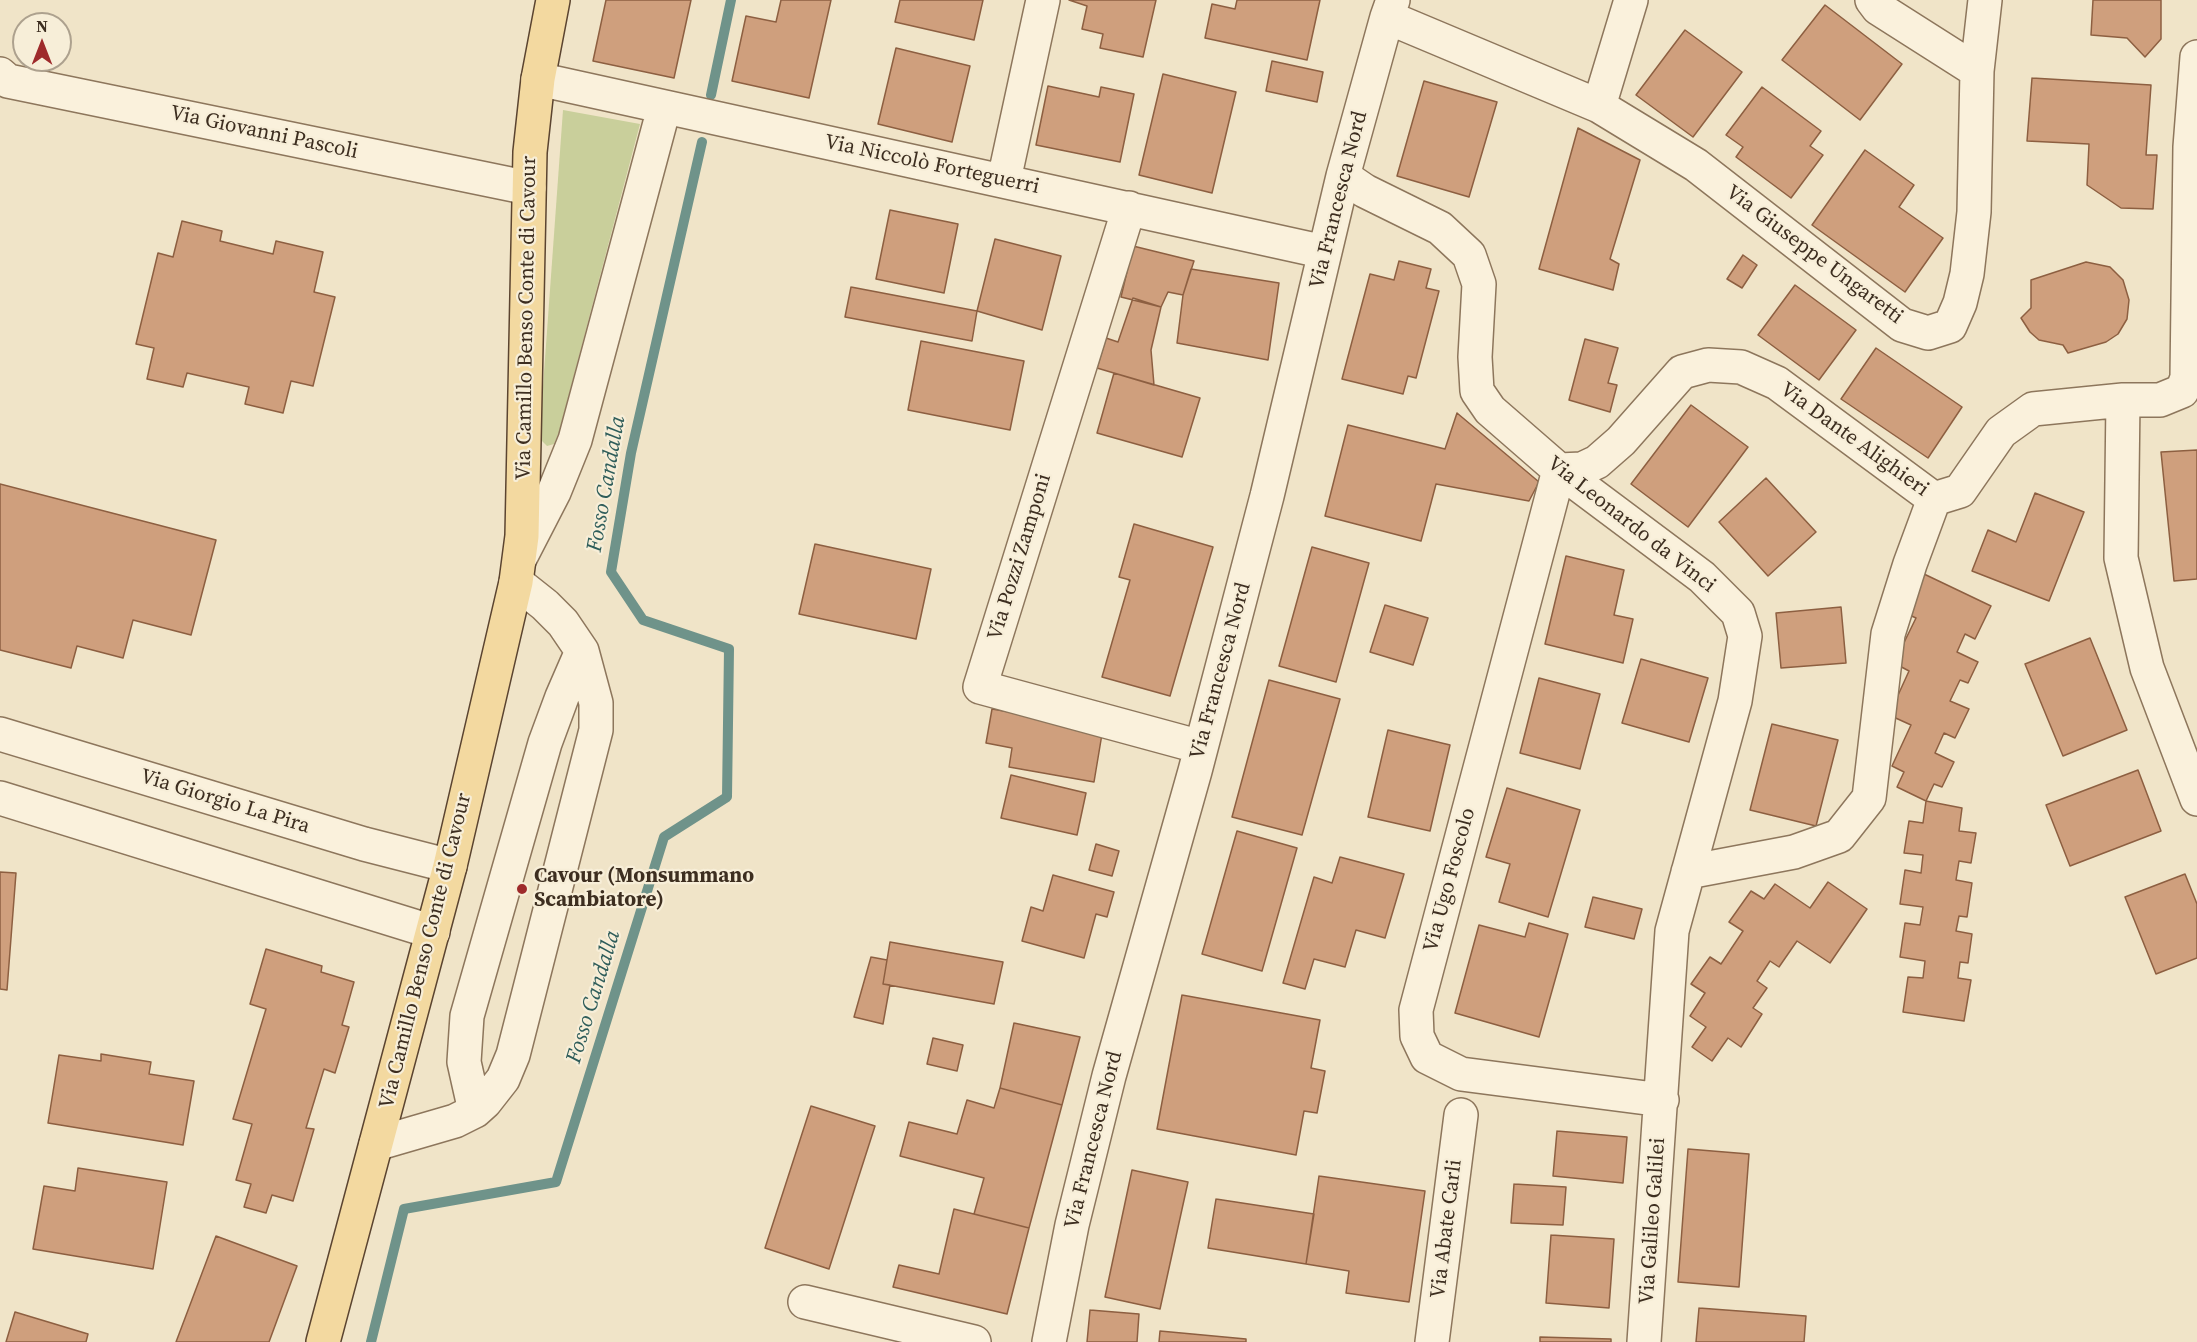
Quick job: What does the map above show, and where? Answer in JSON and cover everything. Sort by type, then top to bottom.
[{"type":"main road","name":"Via Camillo Benso Conte di Cavour","points":[[323,1342],[450,866],[518,570],[522,536],[530,152],[538,79],[553,0]]},
{"type":"street","points":[[1004,180],[1043,0]]},
{"type":"street","points":[[1599,106],[1631,0]]},
{"type":"street","points":[[1872,0],[1878,8],[1977,71]]},
{"type":"street","name":"Via Giuseppe Ungaretti","points":[[1390,8],[1599,106],[1696,165],[1902,325],[1928,333],[1950,326],[1960,303],[1967,274],[1974,212],[1977,71],[1985,0]]},
{"type":"street","name":"Via Francesca Nord","points":[[1049,1342],[1072,1225],[1109,1076],[1201,747],[1267,496],[1343,176],[1390,8]]},
{"type":"street","points":[[1934,499],[1960,491],[2001,432],[2033,409],[2123,400],[2160,400],[2182,391],[2187,378],[2190,147],[2197,57]]},
{"type":"street","name":"Via Giovanni Pascoli","points":[[0,74],[8,81],[529,188]]},
{"type":"street","name":"Via Niccolò Forteguerri","points":[[538,79],[1325,252]]},
{"type":"street","name":"Via Camillo Benso Conte di Cavour","points":[[518,570],[575,440],[664,108]]},
{"type":"street","name":"Via Leonardo da Vinci","points":[[1343,176],[1365,191],[1440,228],[1469,255],[1479,284],[1475,357],[1477,391],[1490,410],[1559,470],[1702,577],[1738,613],[1745,636],[1735,701],[1672,931],[1662,1100]]},
{"type":"street","name":"Via Pozzi Zamponi","points":[[1129,208],[980,687],[1201,747]]},
{"type":"street","name":"Via Dante Alighieri","points":[[1559,470],[1582,469],[1597,462],[1621,441],[1682,372],[1708,365],[1741,367],[1777,383],[1934,499],[1888,634],[1869,798],[1839,836],[1794,852],[1688,872]]},
{"type":"street","points":[[2123,400],[2121,558],[2147,668],[2197,799]]},
{"type":"street","name":"Via Ugo Foscolo","points":[[1559,470],[1416,1010],[1418,1036],[1427,1057],[1461,1074],[1662,1100]]},
{"type":"street","points":[[376,1144],[455,1121],[475,1112],[503,1079],[513,1055],[596,730],[596,703],[582,651],[563,623],[545,605],[518,570]]},
{"type":"street","points":[[475,1112],[464,1062],[467,1016],[545,743],[582,651]]},
{"type":"street","name":"Via Giorgio La Pira","points":[[0,734],[364,844],[450,866]]},
{"type":"street","points":[[0,798],[433,932]]},
{"type":"street","name":"Via Galileo Galilei","points":[[1644,1342],[1662,1100]]},
{"type":"street","name":"Via Abate Carli","points":[[1432,1342],[1461,1115]]},
{"type":"street","points":[[805,1302],[974,1342]]},
{"type":"green space","points":[[563,110],[640,124],[559,432],[554,444],[547,446],[542,441],[540,428]]},
{"type":"building","points":[[606,0],[691,0],[674,78],[593,61]]},
{"type":"building","points":[[781,0],[831,0],[809,98],[732,81],[746,16],[776,22]]},
{"type":"building","points":[[900,0],[983,0],[974,40],[895,22]]},
{"type":"building","points":[[1069,0],[1156,0],[1143,57],[1100,48],[1103,34],[1082,29],[1087,6]]},
{"type":"building","points":[[1237,0],[1320,0],[1307,60],[1205,38],[1212,4],[1235,9]]},
{"type":"building","points":[[2093,0],[2161,0],[2161,39],[2145,57],[2127,38],[2091,35]]},
{"type":"building","points":[[1825,5],[1902,64],[1860,120],[1782,60]]},
{"type":"building","points":[[1685,30],[1742,72],[1693,137],[1636,95]]},
{"type":"building","points":[[896,48],[970,66],[952,142],[878,124]]},
{"type":"building","points":[[1272,61],[1323,72],[1317,102],[1266,91]]},
{"type":"building","points":[[1163,74],[1236,92],[1212,193],[1139,175]]},
{"type":"building","points":[[2032,78],[2151,85],[2146,155],[2157,155],[2153,209],[2121,208],[2087,185],[2089,144],[2027,141]]},
{"type":"building","points":[[1424,81],[1497,102],[1469,197],[1397,176]]},
{"type":"building","points":[[1048,86],[1099,97],[1101,87],[1134,94],[1120,162],[1036,145]]},
{"type":"building","points":[[1762,87],[1821,131],[1810,146],[1823,155],[1791,198],[1736,157],[1743,147],[1726,135]]},
{"type":"building","points":[[1578,128],[1640,160],[1610,259],[1619,264],[1613,290],[1539,269]]},
{"type":"building","points":[[1865,150],[1914,185],[1899,207],[1943,238],[1905,292],[1812,225]]},
{"type":"building","points":[[890,210],[958,224],[944,293],[876,279]]},
{"type":"building","points":[[182,221],[222,231],[220,241],[273,254],[276,241],[323,252],[314,292],[335,297],[313,386],[291,381],[283,413],[245,404],[249,387],[187,373],[183,387],[147,379],[154,348],[136,344],[158,253],[173,257]]},
{"type":"building","points":[[995,239],[1061,256],[1042,330],[977,311]]},
{"type":"building","points":[[1133,246],[1194,261],[1183,295],[1168,292],[1161,307],[1121,297]]},
{"type":"building","points":[[1743,255],[1757,265],[1742,288],[1727,279]]},
{"type":"building","points":[[1399,261],[1431,269],[1426,288],[1439,291],[1416,378],[1408,376],[1403,394],[1342,379],[1370,274],[1394,280]]},
{"type":"building","points":[[2086,262],[2110,267],[2123,280],[2129,300],[2127,319],[2118,334],[2106,342],[2068,353],[2063,345],[2039,340],[2030,332],[2021,318],[2031,308],[2031,280]]},
{"type":"building","points":[[1191,269],[1279,283],[1268,360],[1177,343],[1183,295]]},
{"type":"building","points":[[1795,285],[1856,330],[1819,380],[1758,335]]},
{"type":"building","points":[[851,287],[977,311],[972,341],[845,317]]},
{"type":"building","points":[[1133,298],[1161,307],[1151,350],[1154,385],[1097,368],[1106,338],[1118,342]]},
{"type":"building","points":[[1585,339],[1618,348],[1608,383],[1617,385],[1610,412],[1569,400]]},
{"type":"building","points":[[921,341],[1024,361],[1010,430],[908,410]]},
{"type":"building","points":[[1876,348],[1962,407],[1928,458],[1841,399]]},
{"type":"building","points":[[1114,373],[1200,398],[1182,457],[1097,433]]},
{"type":"building","points":[[1691,405],[1748,447],[1688,527],[1631,484]]},
{"type":"building","points":[[1457,413],[1539,482],[1529,501],[1436,484],[1421,541],[1325,516],[1348,425],[1445,449]]},
{"type":"building","points":[[2197,450],[2197,579],[2174,581],[2161,452]]},
{"type":"building","points":[[1766,478],[1816,532],[1768,576],[1719,522]]},
{"type":"building","points":[[0,484],[216,540],[191,635],[133,620],[123,658],[77,646],[71,668],[0,650]]},
{"type":"building","points":[[2035,493],[2084,512],[2049,601],[1972,571],[1988,530],[2016,542]]},
{"type":"building","points":[[1134,524],[1213,547],[1170,696],[1102,677],[1130,580],[1119,577]]},
{"type":"building","points":[[815,544],[931,569],[916,639],[799,614]]},
{"type":"building","points":[[1312,547],[1369,563],[1336,682],[1279,666]]},
{"type":"building","points":[[1566,556],[1624,570],[1614,615],[1633,619],[1623,663],[1545,644]]},
{"type":"building","points":[[1924,574],[1991,606],[1975,639],[1965,634],[1957,652],[1978,662],[1968,683],[1960,680],[1950,701],[1969,709],[1955,738],[1944,733],[1935,753],[1954,762],[1942,787],[1934,784],[1926,801],[1897,787],[1904,772],[1892,766],[1911,725],[1889,715],[1909,671],[1894,663],[1916,618],[1905,613]]},
{"type":"building","points":[[1385,605],[1428,618],[1413,665],[1370,652]]},
{"type":"building","points":[[1841,607],[1846,663],[1781,668],[1776,613]]},
{"type":"building","points":[[2090,638],[2127,730],[2063,756],[2025,664]]},
{"type":"building","points":[[1641,659],[1708,678],[1689,742],[1622,723]]},
{"type":"building","points":[[1539,678],[1600,694],[1580,769],[1520,753]]},
{"type":"building","points":[[1269,680],[1340,699],[1302,835],[1232,817]]},
{"type":"building","points":[[992,709],[1103,728],[1094,782],[1009,767],[1012,748],[986,743]]},
{"type":"building","points":[[1772,724],[1838,740],[1816,826],[1750,810]]},
{"type":"building","points":[[1388,730],[1450,745],[1430,831],[1368,817]]},
{"type":"building","points":[[2138,770],[2161,831],[2070,866],[2046,805]]},
{"type":"building","points":[[1011,775],[1086,793],[1077,835],[1001,818]]},
{"type":"building","points":[[1507,788],[1580,810],[1548,917],[1499,902],[1510,864],[1486,857]]},
{"type":"building","points":[[1926,801],[1962,808],[1959,831],[1976,833],[1971,863],[1959,861],[1956,880],[1972,883],[1967,917],[1959,916],[1956,931],[1972,934],[1968,963],[1960,962],[1958,978],[1971,980],[1964,1021],[1903,1012],[1908,977],[1923,978],[1925,961],[1900,957],[1905,923],[1920,925],[1923,907],[1900,904],[1905,870],[1921,873],[1923,855],[1904,853],[1909,821],[1923,823]]},
{"type":"building","points":[[1237,831],[1297,848],[1262,971],[1202,954]]},
{"type":"building","points":[[1096,844],[1119,851],[1112,876],[1089,870]]},
{"type":"building","points":[[1340,857],[1404,874],[1385,938],[1356,930],[1345,967],[1314,959],[1305,989],[1283,983],[1314,877],[1332,883]]},
{"type":"building","points":[[0,872],[16,873],[7,990],[0,989]]},
{"type":"building","points":[[2185,874],[2197,904],[2197,958],[2156,974],[2125,897]]},
{"type":"building","points":[[1053,875],[1114,892],[1107,917],[1096,914],[1084,958],[1022,941],[1031,907],[1043,911]]},
{"type":"building","points":[[1828,882],[1867,909],[1830,963],[1797,941],[1779,967],[1770,961],[1757,981],[1767,988],[1753,1008],[1762,1014],[1741,1047],[1728,1038],[1712,1061],[1692,1047],[1706,1027],[1690,1016],[1705,993],[1691,984],[1710,957],[1721,964],[1743,931],[1729,922],[1751,891],[1764,899],[1775,884],[1810,908]]},
{"type":"building","points":[[1593,897],[1642,909],[1634,939],[1585,927]]},
{"type":"building","points":[[1529,923],[1568,934],[1539,1037],[1455,1013],[1479,925],[1525,937]]},
{"type":"building","points":[[890,942],[1003,962],[994,1004],[883,984]]},
{"type":"building","points":[[266,949],[322,966],[321,972],[354,982],[342,1025],[349,1027],[335,1073],[324,1069],[306,1128],[314,1129],[293,1201],[272,1195],[266,1213],[244,1207],[251,1184],[236,1180],[252,1124],[233,1119],[266,1009],[250,1004]]},
{"type":"building","points":[[871,957],[887,960],[883,984],[890,985],[883,1024],[854,1017]]},
{"type":"building","points":[[1182,995],[1320,1020],[1311,1068],[1325,1071],[1317,1113],[1304,1111],[1296,1155],[1157,1129]]},
{"type":"building","points":[[1014,1023],[1080,1037],[1062,1105],[1000,1088]]},
{"type":"building","points":[[933,1038],[963,1045],[957,1071],[927,1064]]},
{"type":"building","points":[[101,1054],[151,1062],[149,1074],[194,1081],[183,1145],[48,1123],[59,1055],[101,1061]]},
{"type":"building","points":[[1000,1088],[1062,1105],[1029,1228],[974,1214],[984,1178],[900,1156],[909,1122],[957,1134],[967,1100],[994,1108]]},
{"type":"building","points":[[811,1106],[875,1126],[829,1269],[765,1248]]},
{"type":"building","points":[[1557,1131],[1627,1137],[1623,1183],[1553,1176]]},
{"type":"building","points":[[1688,1149],[1749,1154],[1739,1287],[1678,1282]]},
{"type":"building","points":[[78,1168],[167,1182],[153,1269],[33,1249],[44,1186],[75,1191]]},
{"type":"building","points":[[1132,1170],[1188,1182],[1160,1309],[1105,1297]]},
{"type":"building","points":[[1319,1176],[1425,1191],[1409,1302],[1346,1293],[1349,1271],[1306,1264]]},
{"type":"building","points":[[1514,1184],[1566,1187],[1563,1225],[1511,1223]]},
{"type":"building","points":[[1216,1199],[1314,1214],[1306,1264],[1208,1248]]},
{"type":"building","points":[[954,1209],[1029,1228],[1007,1314],[893,1287],[899,1265],[939,1274]]},
{"type":"building","points":[[1551,1235],[1614,1239],[1609,1308],[1546,1303]]},
{"type":"building","points":[[216,1236],[297,1266],[269,1342],[176,1342]]},
{"type":"building","points":[[1699,1308],[1806,1316],[1804,1342],[1696,1342]]},
{"type":"building","points":[[1090,1310],[1139,1314],[1137,1342],[1087,1342]]},
{"type":"building","points":[[15,1312],[88,1334],[86,1342],[6,1342]]},
{"type":"building","points":[[1160,1331],[1246,1339],[1246,1342],[1159,1342]]},
{"type":"building","points":[[1540,1337],[1611,1339],[1611,1342],[1540,1342]]},
{"type":"waterway","name":"Fosso Candalla","points":[[711,95],[731,0]]},
{"type":"waterway","name":"Fosso Candalla","points":[[371,1342],[404,1209],[556,1182],[664,837],[727,797],[729,649],[643,620],[611,572],[631,453],[702,142]]},
{"type":"place","name":"Cavour (Monsummano Scambiatore)","points":[[522,889]]}]
